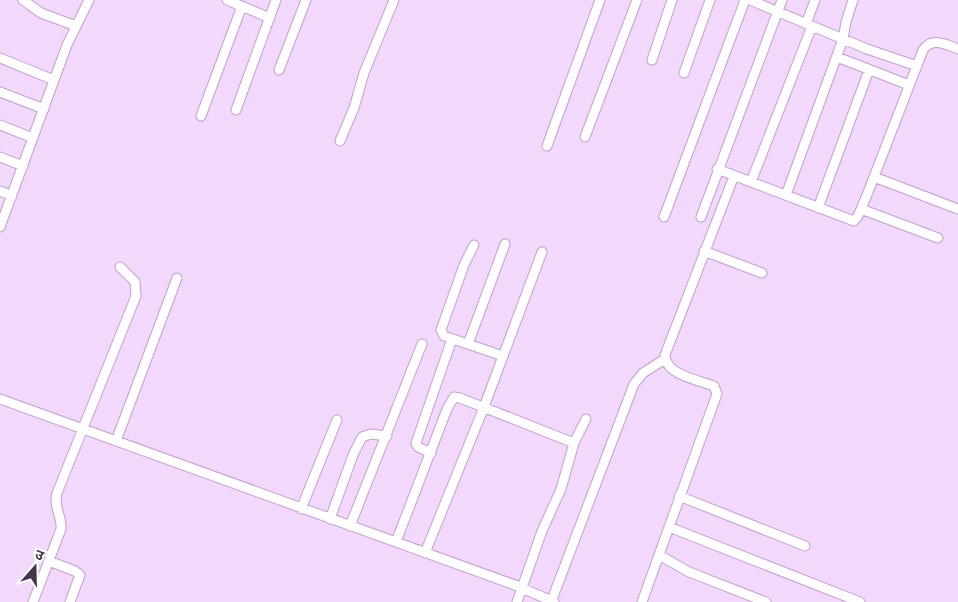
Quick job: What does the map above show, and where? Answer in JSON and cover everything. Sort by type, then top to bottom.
[{"type":"street","points":[[23,0],[41,13],[76,26]]},
{"type":"street","points":[[0,224],[54,80],[76,26],[90,0]]},
{"type":"street","points":[[227,0],[270,18]]},
{"type":"street","points":[[236,110],[276,0]]},
{"type":"street","points":[[279,70],[306,0]]},
{"type":"street","points":[[340,141],[354,108],[364,73],[394,0]]},
{"type":"street","points":[[547,146],[600,0]]},
{"type":"street","points":[[585,137],[637,0]]},
{"type":"street","points":[[652,60],[672,0]]},
{"type":"street","points":[[684,73],[710,0]]},
{"type":"street","points":[[664,217],[745,0]]},
{"type":"street","points":[[750,0],[843,39],[917,66]]},
{"type":"street","points":[[701,217],[717,169],[782,0]]},
{"type":"street","points":[[751,182],[809,25],[815,0]]},
{"type":"street","points":[[786,195],[837,57],[853,0]]},
{"type":"street","points":[[201,116],[242,6]]},
{"type":"street","points":[[717,169],[854,221],[862,209],[923,50],[931,42],[958,49]]},
{"type":"street","points":[[837,57],[910,86]]},
{"type":"street","points":[[0,58],[54,80]]},
{"type":"street","points":[[818,208],[869,70]]},
{"type":"street","points":[[0,92],[44,109]]},
{"type":"street","points":[[0,125],[33,138]]},
{"type":"street","points":[[0,156],[23,166]]},
{"type":"street","points":[[0,400],[396,542],[552,602],[634,384],[639,376],[665,359],[704,251],[734,176]]},
{"type":"street","points":[[874,177],[958,209]]},
{"type":"street","points":[[0,191],[12,196]]},
{"type":"street","points":[[862,209],[938,238]]},
{"type":"street","points":[[468,344],[505,244]]},
{"type":"street","points":[[474,245],[464,265],[441,330],[444,336],[503,356]]},
{"type":"street","points":[[704,251],[762,273]]},
{"type":"street","points":[[425,553],[484,407],[542,252]]},
{"type":"street","points":[[34,602],[61,529],[55,500],[137,291],[135,282],[120,266]]},
{"type":"street","points":[[116,442],[177,278]]},
{"type":"street","points":[[431,453],[418,447],[416,443],[452,338]]},
{"type":"street","points":[[350,526],[422,344]]},
{"type":"street","points":[[642,602],[679,496],[717,398],[717,390],[714,386],[673,370],[665,359]]},
{"type":"street","points":[[396,542],[447,409],[454,398],[460,398],[574,443]]},
{"type":"street","points":[[517,602],[542,531],[561,489],[574,443],[586,419]]},
{"type":"street","points":[[301,509],[336,420]]},
{"type":"street","points":[[330,519],[353,455],[362,437],[371,434],[387,436]]},
{"type":"street","points":[[679,496],[805,546]]},
{"type":"street","points":[[669,527],[860,602]]},
{"type":"street","points":[[659,555],[689,572],[766,602]]},
{"type":"street","points":[[49,561],[75,571],[80,575],[70,602]]}]
